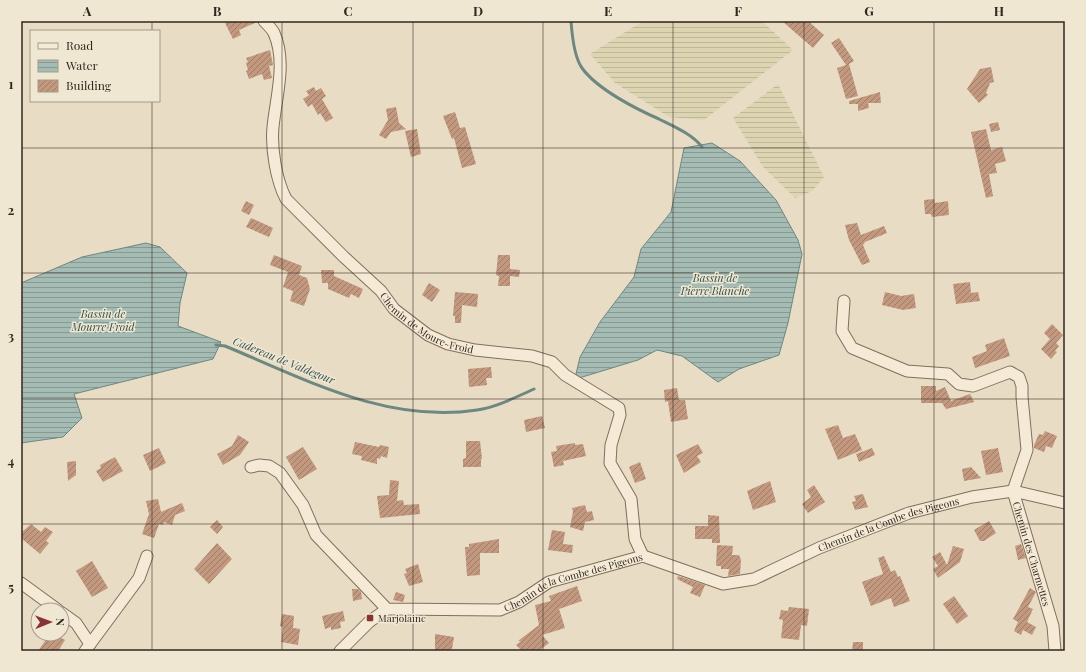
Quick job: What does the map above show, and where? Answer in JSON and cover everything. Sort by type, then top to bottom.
[{"type":"street","name":"Chemin de Moure-Froid","points":[[264,21],[274,32],[280,58],[278,100],[273,128],[276,168],[280,187],[286,199],[344,257],[381,291],[394,309],[428,335],[448,344],[475,350],[532,356],[552,362],[565,374],[619,408],[620,415],[611,445],[610,463],[631,499],[635,539],[643,556]]},
{"type":"street","name":"Chemin des Charmettes","points":[[844,301],[842,331],[852,348],[907,370],[948,374],[959,384],[973,386],[1010,372],[1019,377],[1022,386],[1027,450],[1013,491],[1053,626],[1055,651]]},
{"type":"street","points":[[250,467],[259,465],[269,466],[280,473],[304,504],[316,535],[386,609],[369,622],[340,651]]},
{"type":"street","name":"Chemin de la Combe des Pigeons","points":[[386,609],[500,610],[519,602],[549,582],[643,556],[722,584],[754,579],[819,548],[908,513],[972,496],[1013,491],[1065,503]]},
{"type":"street","points":[[70,619],[76,623],[87,648],[139,578],[147,556]]},
{"type":"street","points":[[21,583],[47,602]]},
{"type":"shaded area","points":[[643,21],[762,21],[793,50],[704,120],[669,117],[615,83],[590,54]]},
{"type":"shaded area","points":[[778,84],[824,177],[812,191],[795,198],[763,167],[733,118]]},
{"type":"water","name":"Bassin de Pierre Blanche","points":[[712,143],[740,161],[776,200],[798,240],[802,254],[788,323],[779,355],[739,369],[718,382],[682,356],[657,350],[638,360],[579,378],[576,374],[580,357],[600,322],[634,277],[641,249],[671,212],[684,148]]},
{"type":"water","name":"Bassin de Mourre Froid","points":[[146,243],[160,247],[187,273],[180,303],[178,326],[221,342],[213,359],[74,394],[82,418],[63,437],[21,443],[21,283],[82,257]]},
{"type":"building","points":[[230,21],[257,22],[239,30],[241,35],[233,39],[225,23]]},
{"type":"building","points":[[782,21],[808,21],[824,35],[813,48]]},
{"type":"building","points":[[839,38],[854,61],[849,64],[858,96],[846,99],[837,68],[846,65],[831,43]]},
{"type":"building","points":[[270,50],[273,65],[269,66],[272,78],[264,80],[262,74],[249,79],[246,71],[248,70],[246,63],[248,62],[246,58]]},
{"type":"building","points":[[991,67],[994,82],[990,83],[986,93],[988,95],[979,103],[967,89],[980,69]]},
{"type":"building","points":[[314,87],[316,91],[321,88],[326,96],[322,99],[333,118],[326,122],[320,113],[318,115],[312,104],[308,107],[303,99],[309,95],[306,91]]},
{"type":"building","points":[[880,92],[881,103],[868,103],[869,108],[858,111],[858,104],[849,104],[849,101]]},
{"type":"building","points":[[396,107],[399,123],[406,129],[391,132],[386,139],[379,135],[388,120],[386,109]]},
{"type":"building","points":[[455,112],[460,128],[465,127],[476,164],[462,168],[454,138],[452,139],[443,116]]},
{"type":"building","points":[[998,122],[1000,130],[991,132],[989,124]]},
{"type":"building","points":[[417,129],[421,154],[411,157],[405,131]]},
{"type":"building","points":[[986,129],[991,150],[1002,147],[1006,161],[995,164],[997,173],[989,174],[993,196],[986,198],[971,132]]},
{"type":"building","points":[[934,199],[935,203],[948,201],[949,215],[932,217],[931,214],[925,214],[924,200]]},
{"type":"building","points":[[246,201],[254,205],[249,215],[241,211]]},
{"type":"building","points":[[251,218],[273,228],[269,237],[246,227]]},
{"type":"building","points":[[857,223],[861,235],[884,226],[887,233],[865,242],[863,245],[870,262],[862,265],[849,240],[845,225]]},
{"type":"building","points":[[274,255],[302,266],[299,275],[307,278],[310,289],[304,306],[290,301],[293,291],[283,287],[288,272],[270,265]]},
{"type":"building","points":[[498,255],[510,255],[510,269],[520,270],[519,277],[510,276],[510,286],[498,286],[499,276],[496,275]]},
{"type":"building","points":[[321,270],[334,270],[334,276],[363,289],[359,298],[351,294],[349,298],[328,289],[328,283],[322,283]]},
{"type":"building","points":[[970,282],[971,293],[978,292],[980,301],[956,304],[953,284]]},
{"type":"building","points":[[429,283],[440,290],[432,302],[422,295]]},
{"type":"building","points":[[455,292],[478,294],[477,307],[462,305],[461,323],[455,323],[455,316],[453,316]]},
{"type":"building","points":[[885,292],[901,296],[914,294],[916,308],[903,310],[882,305]]},
{"type":"building","points":[[1052,324],[1063,335],[1056,343],[1059,346],[1055,351],[1057,352],[1051,359],[1041,349],[1050,339],[1044,333]]},
{"type":"building","points":[[1004,338],[1010,356],[975,368],[972,357],[987,351],[985,345]]},
{"type":"building","points":[[491,367],[492,378],[486,378],[487,385],[469,387],[468,369]]},
{"type":"building","points":[[921,386],[936,386],[936,391],[945,387],[951,401],[970,394],[974,402],[946,409],[942,403],[921,403]]},
{"type":"building","points":[[677,388],[679,400],[685,400],[688,419],[671,422],[668,401],[665,402],[664,390]]},
{"type":"building","points":[[542,416],[545,428],[526,432],[524,420]]},
{"type":"building","points":[[838,425],[843,438],[855,434],[862,450],[838,460],[825,429]]},
{"type":"building","points":[[1045,431],[1057,436],[1052,448],[1046,446],[1044,452],[1034,448],[1034,445],[1039,434],[1043,435]]},
{"type":"building","points":[[238,435],[249,442],[240,455],[223,465],[217,454],[232,446]]},
{"type":"building","points":[[466,441],[480,441],[482,459],[481,467],[463,467],[463,459],[466,458]]},
{"type":"building","points":[[355,442],[379,447],[380,445],[389,447],[387,458],[381,456],[380,459],[377,458],[377,464],[361,460],[362,456],[352,454]]},
{"type":"building","points":[[575,443],[575,445],[583,444],[586,456],[563,461],[564,465],[554,467],[551,452],[557,451],[556,446]]},
{"type":"building","points":[[698,444],[703,453],[697,456],[701,462],[684,473],[676,455]]},
{"type":"building","points":[[303,447],[317,469],[299,480],[286,457]]},
{"type":"building","points":[[159,448],[166,463],[150,471],[143,455]]},
{"type":"building","points":[[872,448],[875,455],[859,462],[856,454]]},
{"type":"building","points":[[998,448],[1003,472],[986,475],[981,451]]},
{"type":"building","points":[[115,457],[123,471],[103,482],[96,471],[101,468],[100,465]]},
{"type":"building","points":[[76,461],[76,475],[68,481],[67,462]]},
{"type":"building","points":[[640,462],[646,479],[635,483],[629,467]]},
{"type":"building","points":[[971,467],[981,478],[964,481],[962,469]]},
{"type":"building","points":[[390,480],[399,481],[397,501],[403,500],[404,505],[419,504],[420,514],[380,518],[377,496],[389,495]]},
{"type":"building","points":[[770,481],[776,502],[753,510],[747,491]]},
{"type":"building","points":[[814,485],[825,502],[808,513],[802,504],[811,497],[807,490]]},
{"type":"building","points":[[863,494],[868,507],[855,510],[852,502],[856,501],[854,496]]},
{"type":"building","points":[[158,499],[161,512],[182,503],[185,511],[175,515],[172,525],[164,522],[163,525],[159,524],[154,538],[142,534],[149,514],[146,501]]},
{"type":"building","points":[[585,505],[587,512],[592,511],[594,520],[585,522],[583,531],[570,527],[573,512],[572,508]]},
{"type":"building","points":[[708,515],[719,516],[720,543],[712,543],[712,539],[695,539],[695,526],[708,526]]},
{"type":"building","points":[[217,520],[223,527],[217,534],[210,527]]},
{"type":"building","points":[[989,521],[996,533],[984,541],[980,541],[974,530]]},
{"type":"building","points":[[31,524],[41,532],[45,527],[53,532],[46,541],[49,543],[40,554],[21,538],[21,533]]},
{"type":"building","points":[[552,530],[565,532],[563,544],[573,545],[572,553],[548,550]]},
{"type":"building","points":[[499,539],[499,553],[480,553],[480,575],[467,576],[465,547],[469,547],[469,544]]},
{"type":"building","points":[[217,543],[232,559],[209,584],[194,569]]},
{"type":"building","points":[[1021,544],[1026,558],[1018,560],[1015,546]]},
{"type":"building","points":[[717,545],[733,546],[732,555],[739,555],[741,560],[740,574],[728,576],[729,569],[721,569],[721,566],[716,566]]},
{"type":"building","points":[[953,546],[964,549],[960,562],[938,578],[933,569],[938,566],[932,557],[940,552],[947,565]]},
{"type":"building","points":[[884,556],[891,572],[895,570],[898,577],[900,576],[910,601],[894,607],[891,598],[871,606],[862,582],[883,574],[878,558]]},
{"type":"building","points":[[92,561],[108,588],[92,597],[76,571]]},
{"type":"building","points":[[418,564],[423,582],[409,586],[404,574],[407,573],[405,569]]},
{"type":"building","points":[[678,576],[705,585],[700,597],[690,593],[693,587],[677,579]]},
{"type":"building","points":[[577,586],[582,601],[559,609],[565,628],[542,635],[549,643],[539,651],[522,651],[516,645],[521,641],[518,641],[539,625],[535,605],[551,601],[549,596]]},
{"type":"building","points":[[1030,588],[1036,592],[1028,607],[1033,609],[1027,622],[1036,627],[1032,635],[1023,630],[1021,635],[1014,631],[1018,622],[1013,619]]},
{"type":"building","points":[[352,589],[358,589],[361,592],[362,599],[353,601]]},
{"type":"building","points":[[396,592],[405,595],[403,602],[393,600]]},
{"type":"building","points":[[954,596],[968,616],[957,624],[943,604]]},
{"type":"building","points":[[789,607],[809,609],[807,626],[801,625],[799,640],[781,638],[783,620],[779,619],[781,610],[788,611]]},
{"type":"building","points":[[343,611],[345,621],[340,622],[341,628],[331,630],[331,627],[325,629],[322,616]]},
{"type":"building","points":[[282,614],[294,616],[293,628],[300,629],[298,645],[281,642],[283,627],[280,626]]},
{"type":"building","points":[[435,634],[454,637],[452,649],[450,649],[450,651],[435,651]]},
{"type":"building","points":[[44,642],[64,642],[58,651],[38,651]]},
{"type":"building","points":[[853,642],[863,642],[863,651],[852,651]]},
{"type":"waterway","name":"Cadereau de Valdegour","points":[[571,21],[575,52],[579,63],[589,76],[618,98],[688,134],[702,147]]},
{"type":"waterway","name":"Cadereau de Valdegour","points":[[216,345],[225,346],[285,372],[347,396],[379,405],[411,411],[444,413],[484,409],[534,389]]},
{"type":"place","name":"Marjolaine","points":[[370,618]]}]
